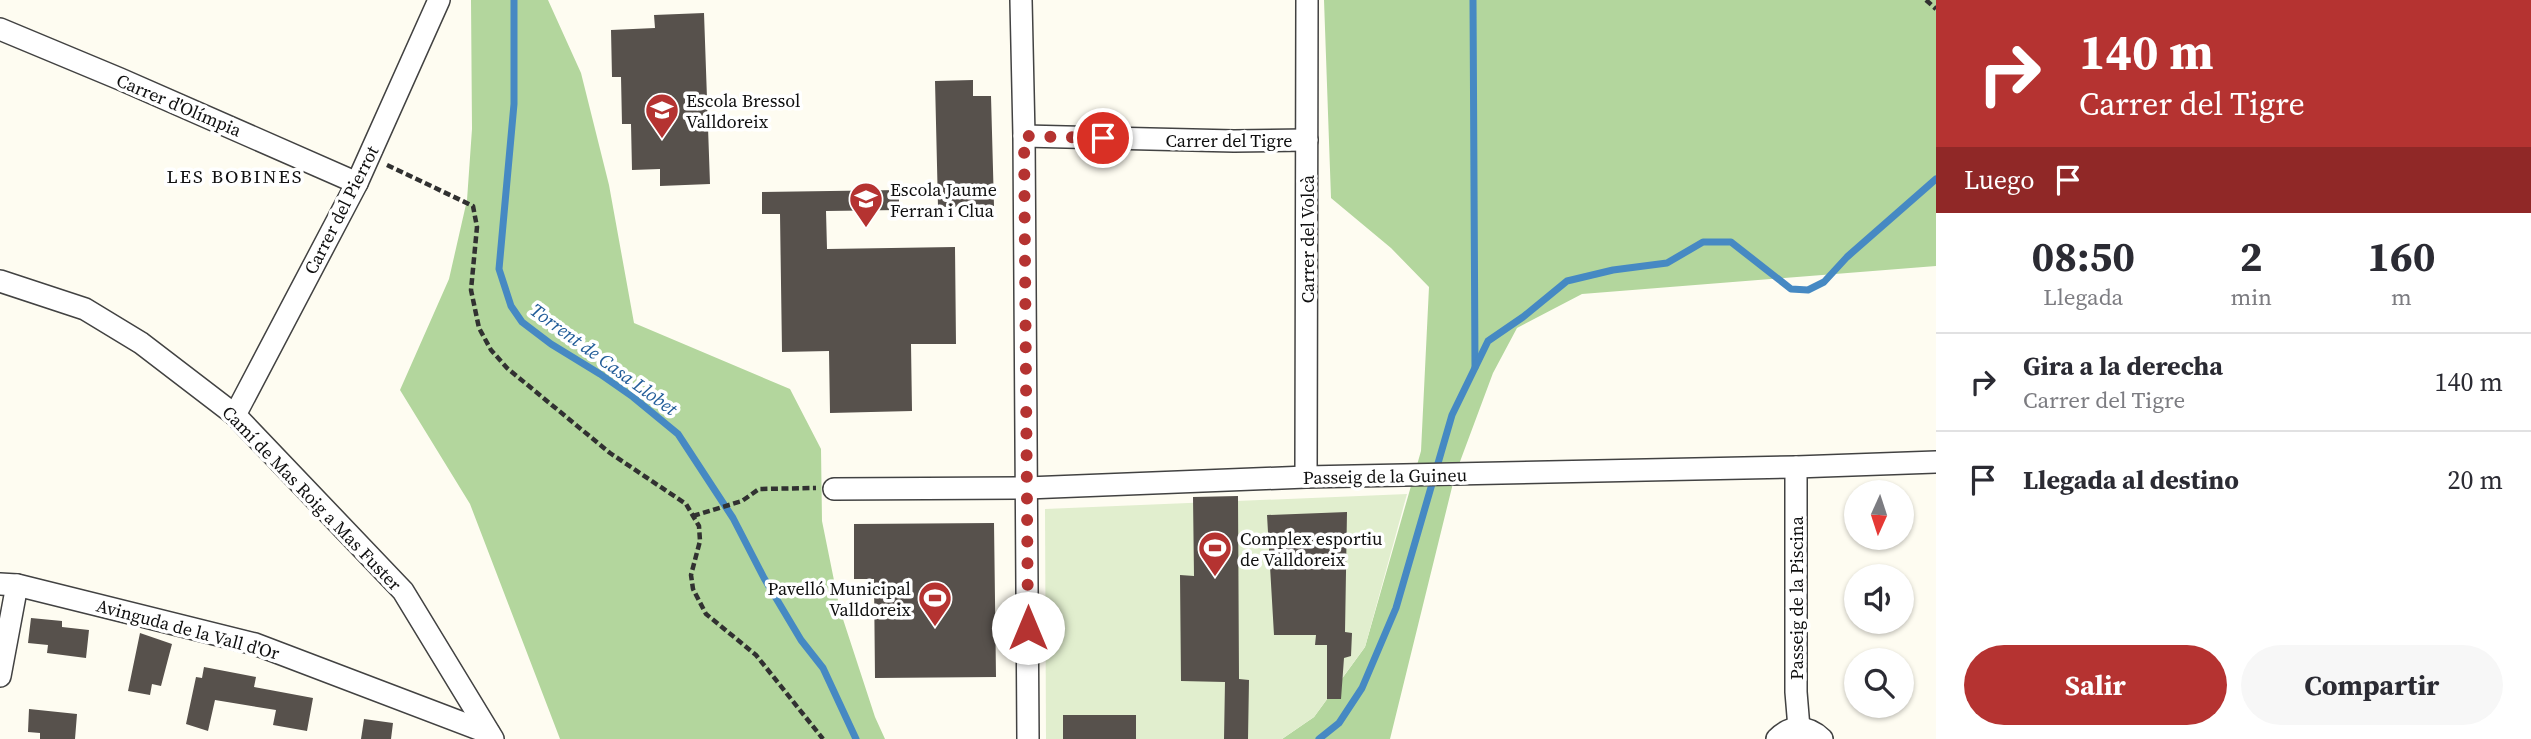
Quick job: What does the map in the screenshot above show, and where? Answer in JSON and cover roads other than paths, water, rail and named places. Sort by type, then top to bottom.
[{"type":"street","name":"Carrer del Pierrot","points":[[235,415],[357,183],[439,0]]},
{"type":"street","points":[[1021,0],[1028,739]]},
{"type":"street","name":"Carrer del Volcà","points":[[1306,477],[1307,0]]},
{"type":"street","name":"Carrer d'Olímpia","points":[[0,29],[357,183]]},
{"type":"street","name":"Carrer del Tigre","points":[[1024,136],[1307,140]]},
{"type":"street","name":"Camí de Mas Roig a Mas Fuster","points":[[0,281],[85,309],[141,343],[235,415],[403,591],[491,736]]},
{"type":"street","name":"Passeig de la Guineu","points":[[834,489],[1027,488],[1306,477],[1936,462]]},
{"type":"street","name":"Passeig de la Piscina","points":[[1796,467],[1796,692],[1799,728]]},
{"type":"street","points":[[0,677],[9,584]]},
{"type":"street","name":"Avinguda de la Vall d'Or","points":[[9,584],[255,644],[491,736]]},
{"type":"street","points":[[1777,739],[1790,729],[1799,728],[1808,729],[1822,739]]},
{"type":"waterway","name":"Torrent de Casa Llobet","points":[[514,0],[514,104],[499,269],[511,306],[522,322],[633,397],[678,434],[733,518],[764,578],[801,640],[823,668],[856,739]]},
{"type":"waterway","points":[[1473,0],[1475,367]]},
{"type":"waterway","points":[[1319,739],[1339,723],[1362,688],[1396,608],[1452,415],[1488,341],[1567,281],[1613,270],[1667,263],[1703,242],[1731,242],[1791,289],[1808,290],[1824,282],[1847,257],[1936,179]]},
{"type":"place","name":"Escola Bressol Valldoreix","points":[[662,140]]},
{"type":"place","name":"Escola Jaume Ferran i Clua","points":[[866,229]]},
{"type":"place","name":"Complex esportiu de Valldoreix","points":[[1215,578]]},
{"type":"place","name":"Pavelló Municipal Valldoreix","points":[[935,628]]},
{"type":"district","name":"LES BOBINES","points":[[235,176]]}]
